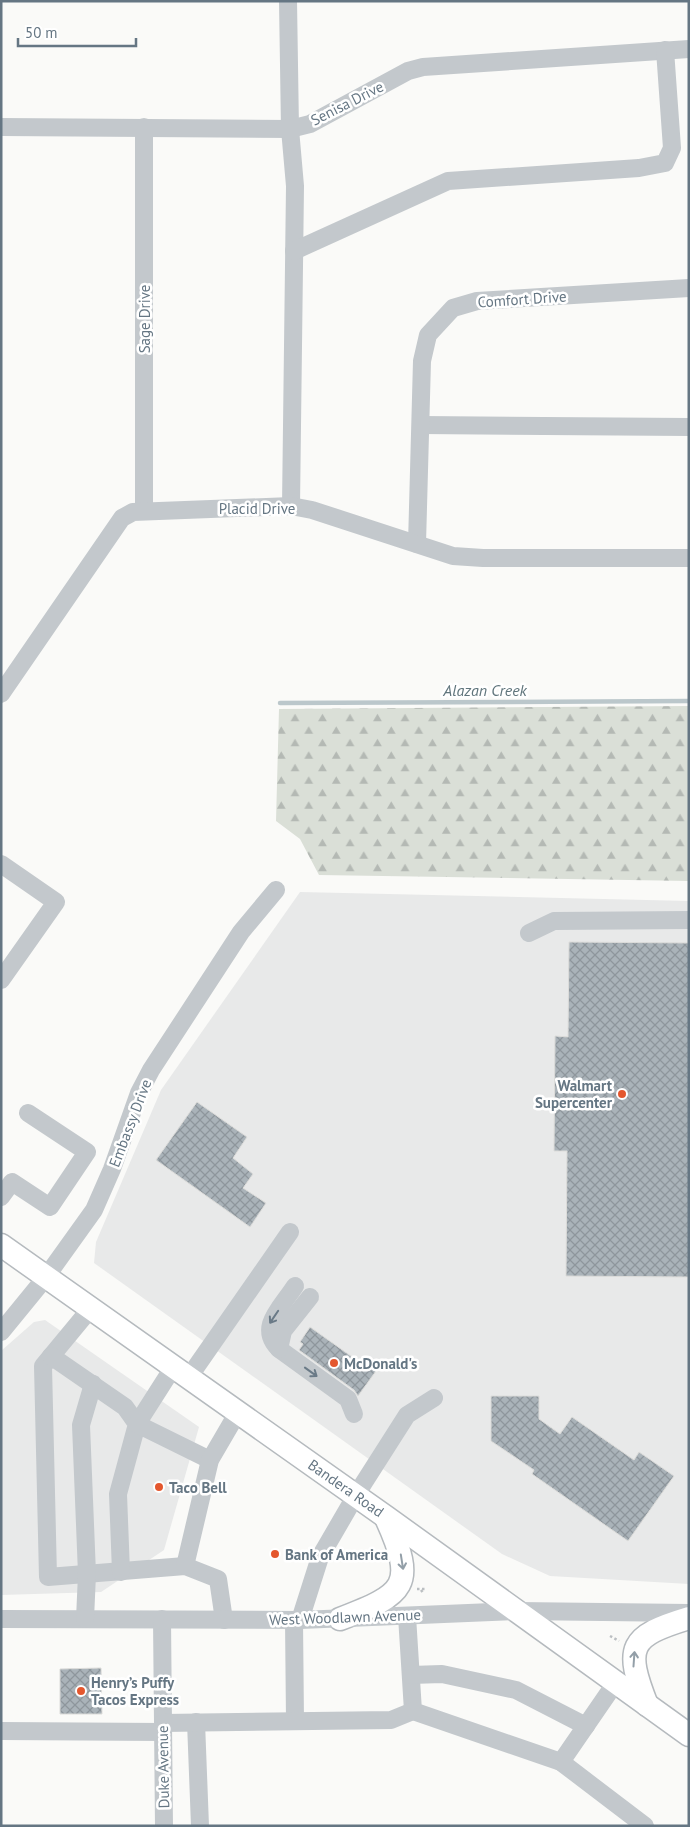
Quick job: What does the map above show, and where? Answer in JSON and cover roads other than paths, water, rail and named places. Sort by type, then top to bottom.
[{"type":"main road","name":"Bandera Road","points":[[1,1245],[356,1495],[689,1735]]},
{"type":"main road","points":[[340,1619],[387,1599],[398,1588],[403,1574],[402,1558],[386,1517]]},
{"type":"main road","points":[[647,1705],[635,1676],[633,1663],[638,1642],[647,1633],[689,1618]]},
{"type":"street","points":[[288,1],[290,129],[295,186],[290,506]]},
{"type":"street","name":"Senisa Drive","points":[[1,127],[290,129],[310,124],[408,71],[423,67],[689,49]]},
{"type":"street","points":[[294,251],[448,181],[638,168],[665,163],[672,148],[664,50]]},
{"type":"street","name":"Sage Drive","points":[[144,127],[144,511]]},
{"type":"street","name":"Comfort Drive","points":[[417,544],[422,361],[428,335],[453,308],[476,301],[689,288]]},
{"type":"street","points":[[421,425],[689,427]]},
{"type":"street","name":"Placid Drive","points":[[1,694],[127,513],[290,506],[312,510],[453,556],[482,558],[689,558]]},
{"type":"street","points":[[1,864],[56,902],[1,980]]},
{"type":"street","name":"Embassy Drive","points":[[1,1332],[46,1277],[94,1210],[114,1163],[139,1093],[151,1070],[241,932],[276,890]]},
{"type":"street","points":[[529,933],[554,921],[689,920]]},
{"type":"street","points":[[28,1113],[87,1152],[114,1163]]},
{"type":"street","points":[[1,1197],[7,1178],[50,1207],[87,1152]]},
{"type":"street","points":[[120,1572],[118,1494],[137,1424],[290,1232]]},
{"type":"street","points":[[295,1286],[269,1325],[271,1341],[279,1350],[348,1399],[354,1414]]},
{"type":"street","points":[[279,1350],[283,1331],[310,1297]]},
{"type":"street","points":[[91,1308],[43,1366],[48,1577],[185,1566],[218,1579],[224,1620]]},
{"type":"street","points":[[51,1356],[125,1407],[137,1424],[210,1460]]},
{"type":"street","points":[[85,1619],[86,1574],[81,1425],[93,1384]]},
{"type":"street","points":[[295,1721],[297,1620],[320,1557],[356,1495],[407,1416],[434,1398]]},
{"type":"street","points":[[185,1566],[210,1460],[238,1412]]},
{"type":"street","name":"West Woodlawn Avenue","points":[[1,1618],[297,1620],[518,1611],[689,1612]]},
{"type":"street","points":[[407,1616],[413,1711]]},
{"type":"street","name":"Duke Avenue","points":[[162,1619],[164,1826]]},
{"type":"street","points":[[411,1675],[442,1674],[516,1690],[586,1726]]},
{"type":"street","points":[[561,1762],[616,1682]]},
{"type":"street","points":[[1,1731],[163,1728],[196,1722],[392,1720],[413,1711],[561,1762],[645,1826]]},
{"type":"street","points":[[196,1722],[200,1826]]},
{"type":"waterway","name":"Alazan Creek","points":[[280,703],[689,701]]},
{"type":"place","name":"Walmart Supercenter","points":[[622,1094]]},
{"type":"place","name":"McDonald's","points":[[334,1363]]},
{"type":"place","name":"Taco Bell","points":[[159,1487]]},
{"type":"place","name":"Bank of America","points":[[275,1554]]},
{"type":"place","name":"Henry’s Puffy Tacos Express","points":[[81,1691]]}]
